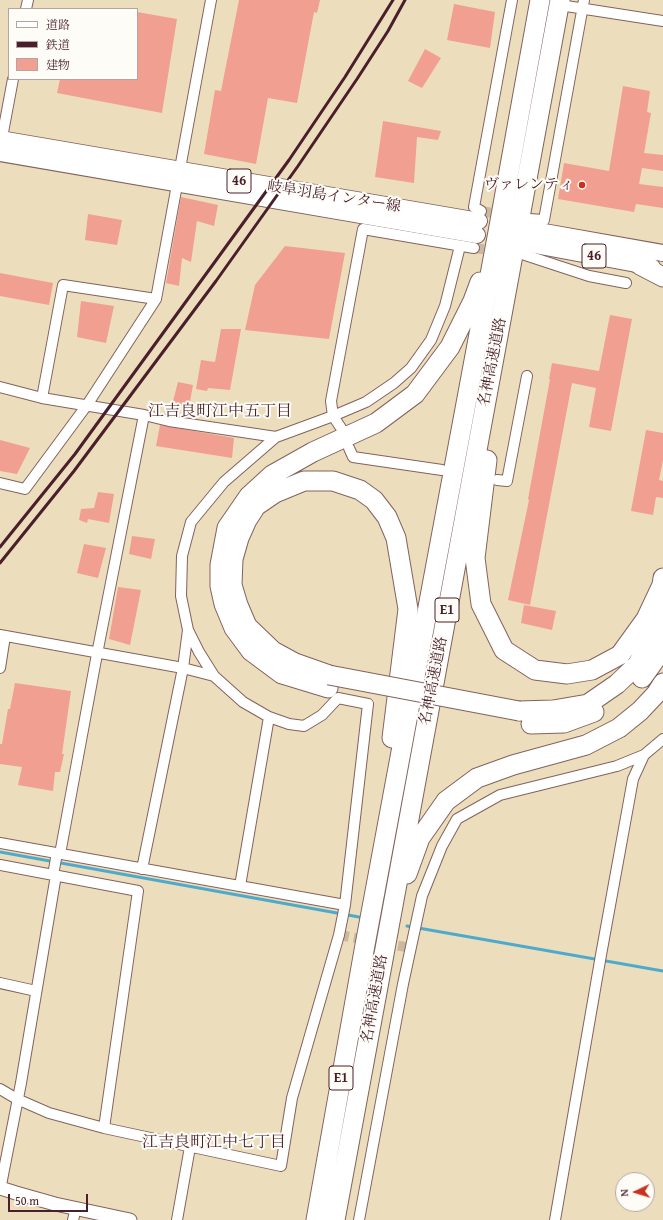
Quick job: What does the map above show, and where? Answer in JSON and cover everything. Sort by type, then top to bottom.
[{"type":"highway","name":"名神高速道路","points":[[316,1220],[540,0]]},
{"type":"highway","name":"名神高速道路","points":[[335,1220],[389,922],[523,240],[563,3]]},
{"type":"highway","points":[[498,232],[474,301],[450,347],[415,394],[376,423],[313,452],[272,475],[249,496],[227,528],[220,565],[220,586],[224,604],[234,628],[251,651],[282,674],[518,718],[564,723],[602,710],[642,679],[660,653],[663,646]]},
{"type":"highway","points":[[523,240],[475,558],[481,604],[504,650],[535,670],[567,674],[592,670],[620,655],[646,619],[662,581]]},
{"type":"highway","points":[[640,265],[663,277]]},
{"type":"highway","points":[[328,682],[273,651],[247,626],[238,605],[232,585],[233,559],[239,538],[247,520],[256,506],[275,493],[304,481],[333,481],[360,490],[374,500],[387,517],[396,538],[408,609],[367,936]]},
{"type":"highway","points":[[518,718],[588,704],[617,684],[637,665],[658,629],[662,581]]},
{"type":"highway","points":[[389,922],[420,838],[446,801],[477,778],[513,765],[586,745],[619,728],[640,712],[656,694],[663,683]]},
{"type":"main road","name":"岐阜羽島インター線","points":[[1,146],[478,229]]},
{"type":"main road","name":"岐阜羽島インター線","points":[[178,177],[372,224],[478,229]]},
{"type":"main road","name":"46","points":[[523,240],[663,253]]},
{"type":"main road","name":"46","points":[[523,240],[663,269]]},
{"type":"street","points":[[0,483],[25,489],[87,405],[156,299],[211,0]]},
{"type":"street","points":[[0,1089],[49,1114],[104,1128],[281,1166],[292,1098],[339,934],[344,906],[368,704],[338,698],[322,715],[304,726],[289,724],[269,717],[243,702],[214,676],[199,652],[188,630],[181,596],[182,556],[191,522],[224,482],[276,437],[366,402],[394,383],[411,368],[431,340],[445,306],[460,246],[478,229],[474,207],[512,0]]},
{"type":"street","points":[[563,3],[583,4],[663,21]]},
{"type":"street","points":[[583,4],[544,220],[523,240],[589,276],[626,283]]},
{"type":"street","points":[[1,146],[13,80]]},
{"type":"street","points":[[343,431],[333,416],[331,401],[362,229],[372,224],[460,246]]},
{"type":"street","points":[[42,398],[63,285],[156,299]]},
{"type":"street","points":[[497,480],[507,481],[527,376]]},
{"type":"street","points":[[0,387],[42,398],[144,415],[169,421],[276,437]]},
{"type":"street","points":[[130,1220],[74,1214],[0,1189],[18,1099],[54,873],[144,415]]},
{"type":"street","points":[[349,448],[353,457],[442,470]]},
{"type":"street","points":[[142,869],[183,668],[188,630]]},
{"type":"street","points":[[0,668],[3,636],[97,654],[183,668],[214,676]]},
{"type":"street","points":[[240,886],[269,717]]},
{"type":"street","points":[[359,1220],[403,984],[422,896],[442,846],[457,818],[500,796],[617,766],[644,755],[663,739]]},
{"type":"street","points":[[555,1220],[633,779],[644,755]]},
{"type":"street","points":[[0,843],[344,906]]},
{"type":"street","points":[[0,865],[54,873],[138,891],[104,1128]]},
{"type":"street","points":[[0,983],[36,991]]},
{"type":"street","points":[[177,1220],[190,1147]]},
{"type":"building","points":[[239,0],[320,0],[317,13],[314,12],[297,103],[268,98],[256,164],[204,154],[215,90],[221,91]]},
{"type":"building","points":[[454,4],[495,12],[490,48],[447,40]]},
{"type":"building","points":[[138,12],[177,19],[162,113],[57,93],[60,80],[138,80]]},
{"type":"building","points":[[425,49],[441,58],[422,88],[408,81]]},
{"type":"building","points":[[623,86],[650,91],[647,112],[651,113],[644,153],[663,155],[663,171],[642,168],[639,184],[663,187],[663,208],[636,204],[634,212],[558,199],[564,163],[609,171]]},
{"type":"building","points":[[383,121],[441,131],[438,140],[417,137],[414,183],[375,177]]},
{"type":"building","points":[[181,197],[218,205],[214,226],[197,221],[191,262],[182,258],[179,286],[166,283]]},
{"type":"building","points":[[88,214],[122,220],[117,245],[85,240]]},
{"type":"building","points":[[285,246],[345,253],[329,339],[245,330],[255,285]]},
{"type":"building","points":[[0,273],[53,283],[49,305],[0,296]]},
{"type":"building","points":[[81,301],[114,306],[106,343],[77,337]]},
{"type":"building","points":[[610,315],[632,319],[611,431],[589,427],[596,388],[572,383],[530,605],[508,600],[529,500],[552,363],[599,371]]},
{"type":"building","points":[[221,329],[241,329],[230,390],[208,388],[207,391],[196,389],[201,360],[215,362]]},
{"type":"building","points":[[178,382],[193,385],[189,407],[172,405]]},
{"type":"building","points":[[160,425],[234,438],[232,458],[156,446]]},
{"type":"building","points":[[646,430],[663,433],[663,460],[659,480],[663,481],[663,498],[656,497],[653,515],[631,511]]},
{"type":"building","points":[[0,440],[30,448],[17,474],[0,471]]},
{"type":"building","points":[[98,492],[114,494],[109,523],[88,519],[87,523],[79,520],[81,509],[94,508]]},
{"type":"building","points":[[132,536],[155,539],[151,559],[129,554]]},
{"type":"building","points":[[84,544],[106,548],[98,578],[77,573]]},
{"type":"building","points":[[118,587],[141,590],[130,645],[109,639]]},
{"type":"building","points":[[524,605],[556,611],[552,630],[521,623]]},
{"type":"building","points":[[15,683],[71,691],[62,754],[64,754],[60,772],[55,772],[53,791],[18,785],[22,767],[0,764],[0,744],[2,744],[8,709],[10,709]]},
{"type":"waterway","points":[[0,852],[359,917]]},
{"type":"waterway","points":[[407,926],[663,971]]},
{"type":"tunnel","points":[[481,211],[505,215]]},
{"type":"tunnel","points":[[474,248],[498,251]]},
{"type":"tunnel","points":[[339,935],[411,948]]},
{"type":"railway","points":[[0,547],[75,454],[289,160],[345,77],[393,0]]},
{"type":"railway","points":[[0,563],[74,471],[216,281],[298,166],[357,79],[388,31],[405,0]]},
{"type":"place","name":"ヴァレンティ","points":[[582,185]]},
{"type":"district","name":"江吉良町江中五丁目","points":[[220,412]]},
{"type":"district","name":"江吉良町江中七丁目","points":[[214,1143]]}]
